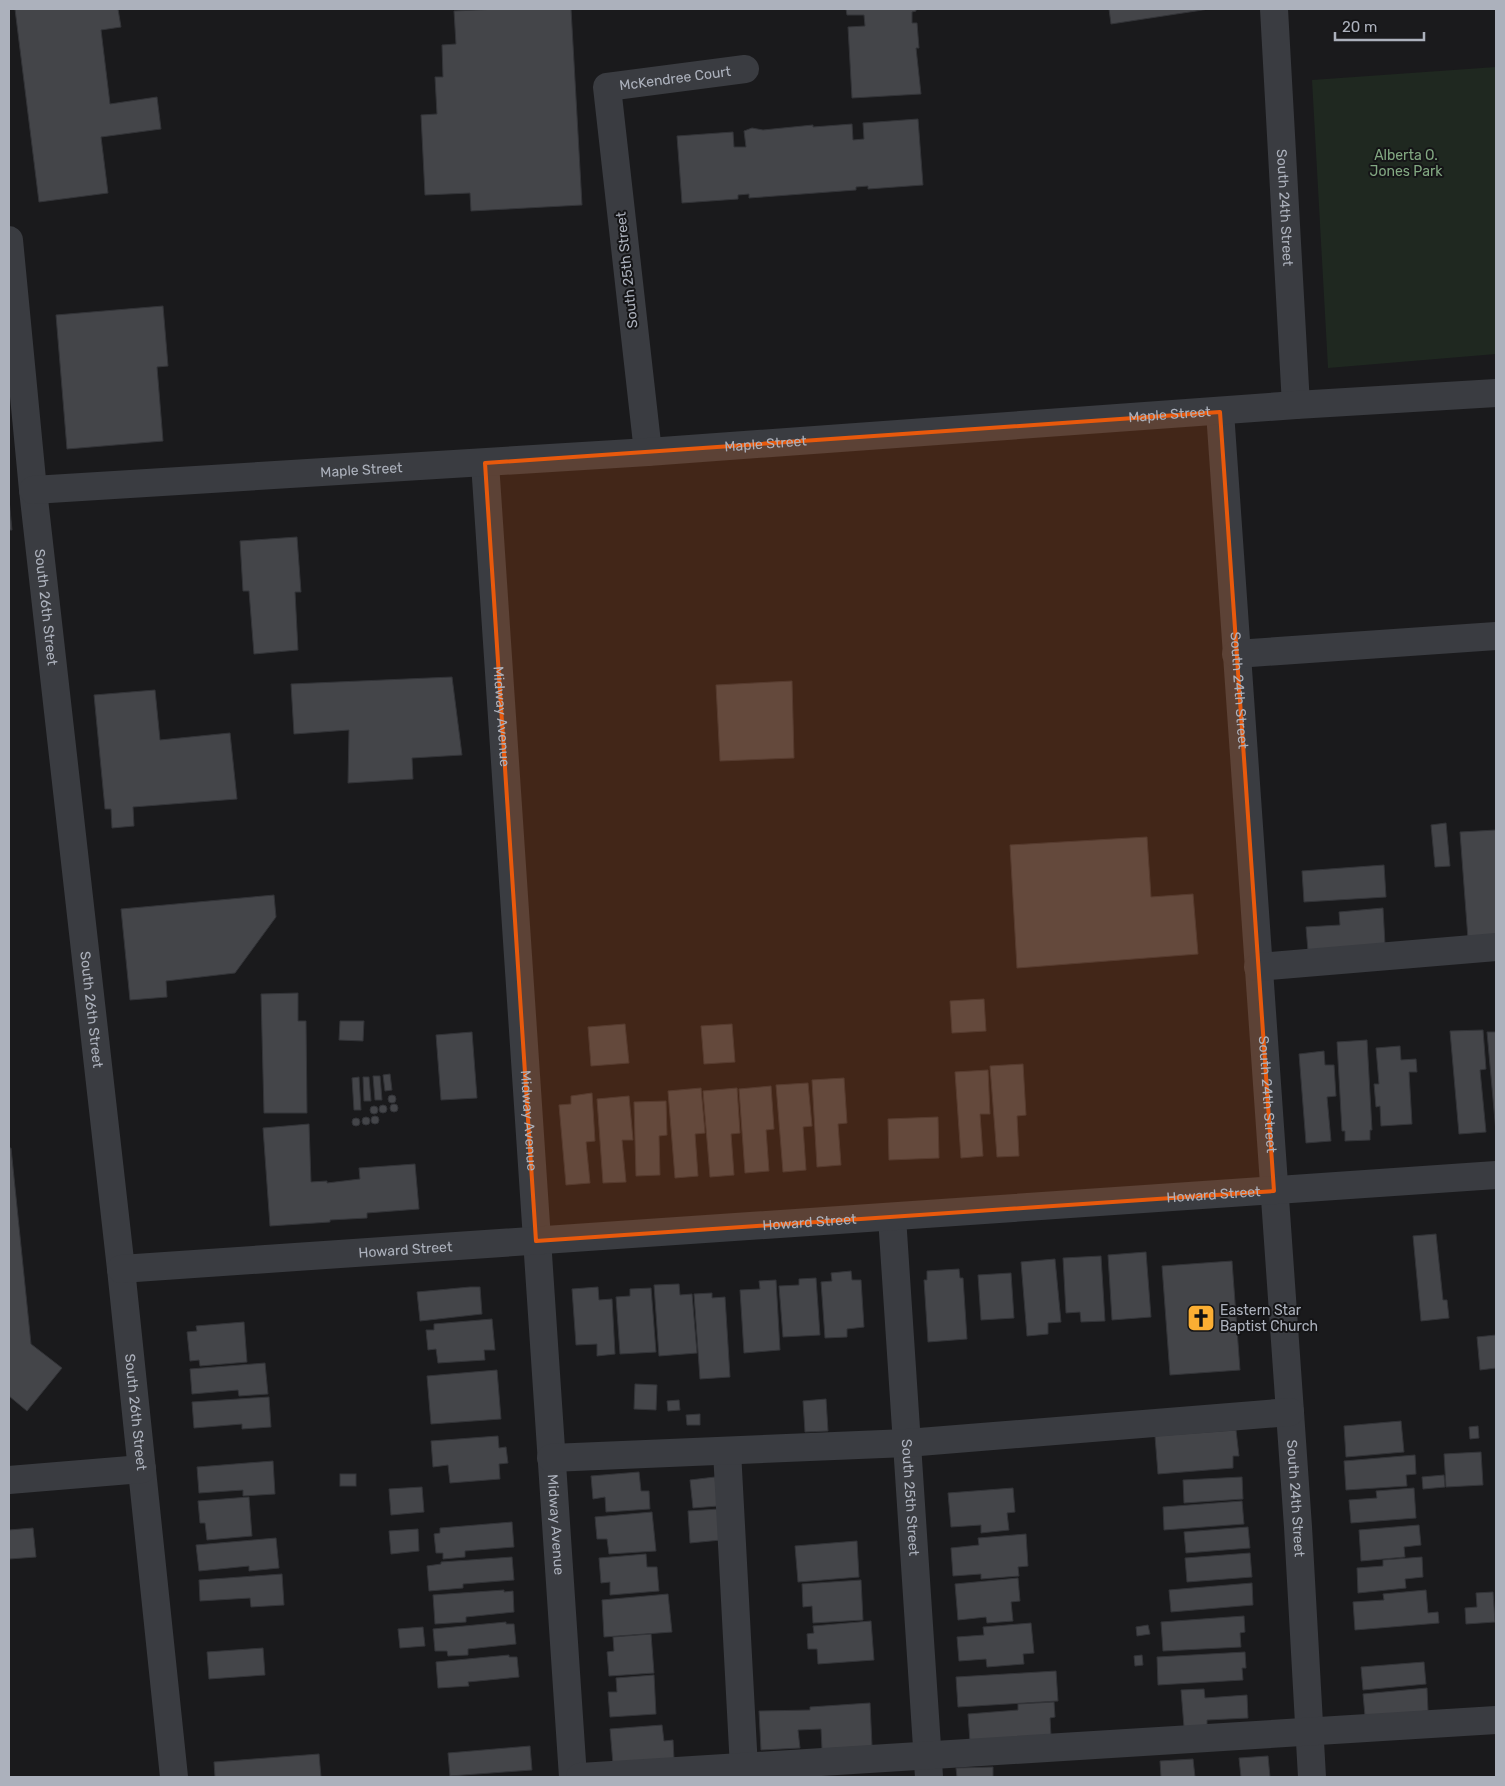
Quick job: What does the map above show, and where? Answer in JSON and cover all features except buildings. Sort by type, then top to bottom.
[{"type":"street","name":"South 24th Street","points":[[1274,9],[1296,405]]},
{"type":"street","name":"McKendree Court","points":[[607,87],[745,69]]},
{"type":"street","name":"South 25th Street","points":[[607,87],[648,452]]},
{"type":"street","name":"South 26th Street","points":[[9,240],[15,364],[33,490],[121,1269],[174,1777]]},
{"type":"street","name":"Maple Street","points":[[33,490],[485,463],[1220,412],[1296,405],[1496,393]]},
{"type":"street","name":"South 24th Street","points":[[1220,412],[1290,1412],[1312,1777]]},
{"type":"street","name":"Midway Avenue","points":[[485,463],[573,1777]]},
{"type":"street","points":[[1236,654],[1496,636]]},
{"type":"street","points":[[1258,968],[1496,947]]},
{"type":"street","name":"Howard Street","points":[[121,1269],[1496,1175]]},
{"type":"street","name":"South 25th Street","points":[[892,1217],[929,1767]]},
{"type":"street","points":[[551,1458],[907,1443],[1290,1412]]},
{"type":"street","points":[[727,1450],[744,1768]]},
{"type":"street","points":[[9,1480],[142,1470]]},
{"type":"street","points":[[580,1777],[744,1768],[929,1767],[1309,1733],[1496,1720]]},
{"type":"highlighted area","points":[[1220,412],[1274,1191],[536,1241],[485,463]]},
{"type":"green space","name":"Alberta O. Jones Park","points":[[1496,67],[1496,354],[1328,368],[1312,80]]},
{"type":"place","name":"Eastern Star Baptist Church","points":[[1201,1318]]}]
